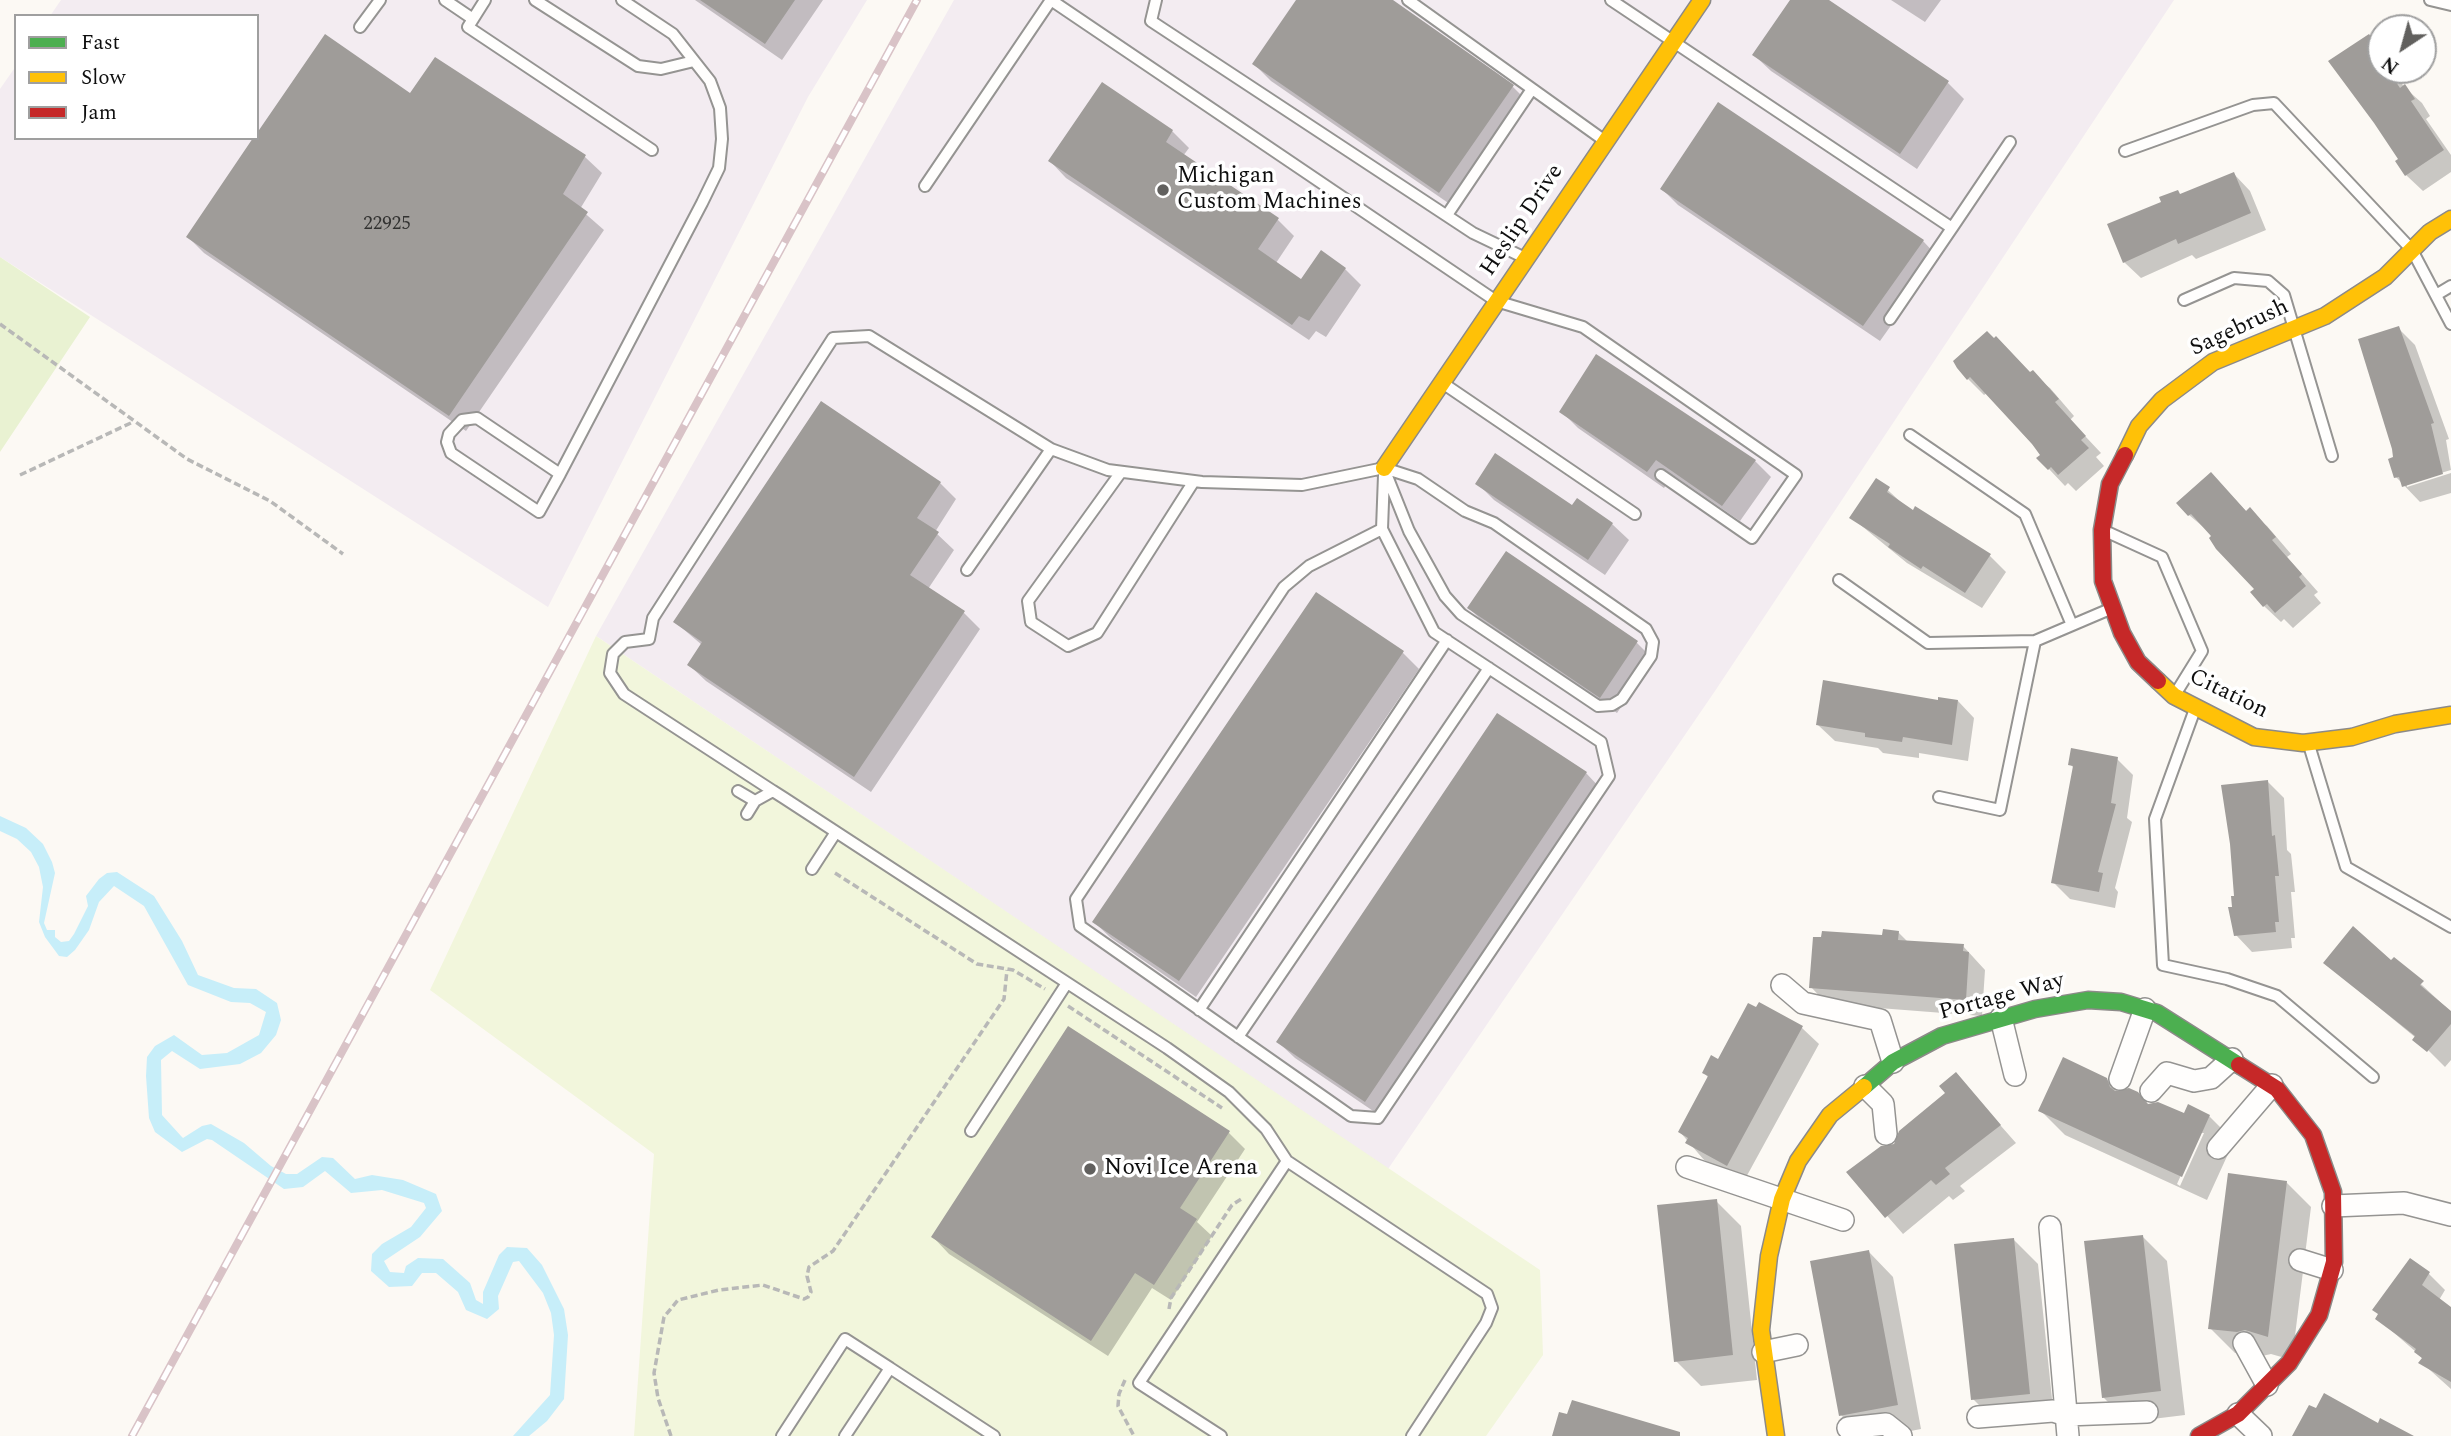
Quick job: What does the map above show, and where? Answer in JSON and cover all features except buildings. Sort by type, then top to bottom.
[{"type":"street","name":"Heslip Drive","points":[[1384,468],[1702,0]]},
{"type":"street","name":"Sagebrush","points":[[2113,608],[2103,582],[2102,530],[2110,484],[2139,426],[2162,400],[2213,362],[2325,316],[2385,276],[2430,232],[2451,219]]},
{"type":"street","name":"Citation","points":[[2113,608],[2138,662],[2175,696],[2254,737],[2308,742],[2352,737],[2395,724],[2451,715]]},
{"type":"street","points":[[1782,985],[1803,1003],[1880,1020],[1893,1062]]},
{"type":"street","name":"Portage Way","points":[[1776,1436],[1771,1418],[1761,1330],[1769,1256],[1782,1199],[1798,1161],[1830,1115],[1893,1062],[1942,1036],[2001,1018],[2088,999],[2121,1002],[2145,1009],[2188,1030],[2272,1085],[2313,1135],[2333,1192],[2332,1270],[2319,1315],[2289,1363],[2238,1414],[2199,1436]]},
{"type":"street","points":[[2120,1079],[2145,1009]]},
{"type":"street","points":[[2001,1018],[2015,1075]]},
{"type":"street","points":[[2151,1091],[2167,1073],[2194,1081],[2211,1078],[2232,1059]]},
{"type":"street","points":[[2218,1148],[2272,1085]]},
{"type":"street","points":[[1864,1086],[1883,1104],[1886,1134]]},
{"type":"street","points":[[1687,1167],[1843,1220]]},
{"type":"street","points":[[2333,1206],[2404,1203],[2451,1215]]},
{"type":"street","points":[[2050,1227],[2067,1425]]},
{"type":"street","points":[[2301,1260],[2332,1270]]},
{"type":"street","points":[[2244,1343],[2267,1385]]},
{"type":"street","points":[[1763,1352],[1797,1345]]},
{"type":"street","points":[[1978,1417],[2053,1411],[2067,1425]]},
{"type":"street","points":[[2067,1425],[2147,1412]]},
{"type":"street","points":[[2238,1414],[2261,1436]]},
{"type":"street","points":[[1848,1428],[1886,1424],[1901,1436]]},
{"type":"lane","points":[[360,27],[380,0]]},
{"type":"lane","points":[[445,0],[473,19]]},
{"type":"lane","points":[[485,0],[468,27],[652,150]]},
{"type":"lane","points":[[535,0],[638,66],[661,69],[694,61]]},
{"type":"lane","points":[[560,474],[477,418],[462,420],[449,434],[447,442],[451,453],[540,512],[560,474],[719,168],[722,139],[720,108],[710,81],[673,34],[622,0]]},
{"type":"lane","points":[[925,186],[1051,0],[1496,301],[1583,327],[1796,475],[1752,538],[1661,475]]},
{"type":"lane","points":[[1156,0],[1151,21],[1473,233],[1526,258]]},
{"type":"lane","points":[[1408,0],[1605,141]]},
{"type":"lane","points":[[1611,0],[1952,228]]},
{"type":"lane","points":[[2430,0],[2451,5]]},
{"type":"lane","points":[[1447,215],[1532,89]]},
{"type":"lane","points":[[2125,151],[2253,105],[2274,103],[2412,250],[2451,324]]},
{"type":"lane","points":[[1890,319],[2010,142]]},
{"type":"lane","points":[[2184,300],[2234,278],[2268,281],[2284,295],[2332,456]]},
{"type":"lane","points":[[2436,295],[2451,286]]},
{"type":"lane","points":[[1384,468],[1409,531],[1446,596],[1461,614],[1598,706],[1612,705],[1622,699],[1651,656],[1653,642],[1646,629],[1494,523],[1465,510],[1418,479],[1384,468],[1302,485],[1194,481],[1108,470],[1051,449],[869,336],[833,338],[653,618],[649,639],[625,642],[613,654],[610,673],[624,694],[1067,983],[1228,1092],[1266,1129],[1287,1161],[1487,1294],[1492,1308],[1486,1323],[1412,1436]]},
{"type":"lane","points":[[1441,382],[1635,514]]},
{"type":"lane","points":[[1910,435],[2025,514],[2072,625]]},
{"type":"lane","points":[[967,570],[1051,449]]},
{"type":"lane","points":[[1382,529],[1309,566],[1284,587],[1076,899],[1080,926],[1351,1116],[1378,1118],[1609,776],[1601,743],[1434,632],[1382,529],[1384,468]]},
{"type":"lane","points":[[1121,472],[1028,601],[1031,622],[1068,646],[1097,633],[1194,481]]},
{"type":"lane","points":[[2102,530],[2162,557],[2202,651],[2175,696]]},
{"type":"lane","points":[[1839,580],[1928,643],[2035,641],[2113,608]]},
{"type":"lane","points":[[1199,1010],[1447,640]]},
{"type":"lane","points":[[1939,797],[2000,810],[2035,641]]},
{"type":"lane","points":[[1238,1037],[1489,668]]},
{"type":"lane","points":[[2196,707],[2155,818],[2163,965],[2227,979],[2277,996],[2373,1077]]},
{"type":"lane","points":[[2308,742],[2346,867],[2451,927]]},
{"type":"lane","points":[[738,791],[755,801]]},
{"type":"lane","points":[[747,814],[755,801],[773,791]]},
{"type":"lane","points":[[812,869],[836,832]]},
{"type":"lane","points":[[971,1131],[1067,983]]},
{"type":"lane","points":[[1221,1436],[1139,1383],[1287,1161]]},
{"type":"lane","points":[[782,1436],[845,1339],[994,1436]]},
{"type":"lane","points":[[845,1436],[890,1368]]},
{"type":"path","points":[[0,324],[187,459],[270,501],[343,554]]},
{"type":"path","points":[[20,475],[133,422]]},
{"type":"path","points":[[835,873],[977,964],[1025,976],[1231,1114]]},
{"type":"path","points":[[671,1436],[658,1398],[654,1373],[664,1317],[678,1300],[719,1290],[763,1285],[804,1299],[808,1297],[811,1292],[807,1276],[809,1267],[833,1251],[1004,999],[1007,970]]},
{"type":"path","points":[[1168,1314],[1171,1298],[1232,1205],[1247,1195]]},
{"type":"path","points":[[1131,1371],[1119,1394],[1118,1406],[1134,1436]]},
{"type":"shaded area","points":[[61,0],[867,0],[808,97],[548,607],[0,257],[0,89],[14,69],[14,140],[259,140],[259,14],[51,14]]},
{"type":"shaded area","points":[[954,0],[2174,0],[1715,691],[1388,1169],[596,636]]},
{"type":"green space","points":[[0,257],[90,317],[0,452]]},
{"type":"green space","points":[[596,636],[1540,1270],[1543,1355],[1486,1436],[634,1436],[654,1154],[430,990]]},
{"type":"water","points":[[0,816],[26,828],[43,844],[52,862],[55,873],[44,923],[47,930],[55,930],[55,937],[61,942],[69,941],[74,934],[88,906],[86,896],[99,879],[107,873],[117,872],[154,896],[182,941],[198,975],[234,988],[256,989],[277,1003],[281,1020],[276,1035],[261,1053],[240,1064],[200,1069],[172,1051],[161,1060],[162,1115],[183,1138],[202,1126],[211,1124],[244,1143],[271,1166],[286,1174],[297,1174],[322,1157],[333,1158],[355,1179],[372,1175],[403,1180],[436,1194],[442,1211],[420,1237],[384,1261],[390,1272],[404,1273],[406,1266],[418,1258],[443,1259],[470,1283],[476,1300],[483,1304],[483,1292],[499,1255],[507,1247],[527,1248],[542,1265],[564,1309],[568,1335],[564,1399],[547,1421],[529,1436],[513,1436],[550,1395],[554,1335],[551,1313],[543,1293],[519,1261],[513,1262],[498,1296],[499,1309],[487,1319],[466,1310],[458,1292],[436,1273],[422,1273],[412,1286],[389,1287],[371,1271],[372,1254],[382,1244],[411,1227],[426,1208],[424,1203],[382,1190],[351,1193],[325,1171],[303,1187],[284,1189],[212,1140],[207,1139],[182,1152],[155,1132],[149,1118],[146,1076],[147,1057],[155,1046],[174,1035],[202,1055],[227,1053],[259,1035],[266,1012],[250,1003],[231,1002],[188,985],[144,906],[114,886],[99,902],[89,930],[75,950],[67,957],[59,956],[45,937],[39,922],[43,887],[39,867],[31,852],[17,839],[0,831]]},
{"type":"railway","points":[[132,1436],[917,0]]},
{"type":"traffic: fast","points":[[1864,1087],[1893,1062],[1942,1036],[2035,1009],[2088,1000],[2121,1002],[2157,1013],[2239,1065]]},
{"type":"traffic: slow","points":[[1384,468],[1702,0]]},
{"type":"traffic: slow","points":[[2125,455],[2139,426],[2162,400],[2213,362],[2325,316],[2385,277],[2430,232],[2451,219]]},
{"type":"traffic: slow","points":[[2158,681],[2174,696],[2254,737],[2303,743],[2352,737],[2395,724],[2451,715]]},
{"type":"traffic: slow","points":[[1776,1436],[1761,1330],[1769,1256],[1782,1199],[1798,1161],[1830,1115],[1864,1087]]},
{"type":"traffic: jam","points":[[2125,455],[2110,484],[2102,530],[2103,581],[2122,633],[2138,662],[2158,681]]},
{"type":"traffic: jam","points":[[2199,1436],[2238,1414],[2289,1363],[2319,1315],[2334,1262],[2333,1192],[2313,1135],[2277,1089],[2239,1065]]},
{"type":"place","name":"Michigan Custom Machines","points":[[1163,190]]},
{"type":"place","name":"Novi Ice Arena","points":[[1090,1169]]}]
